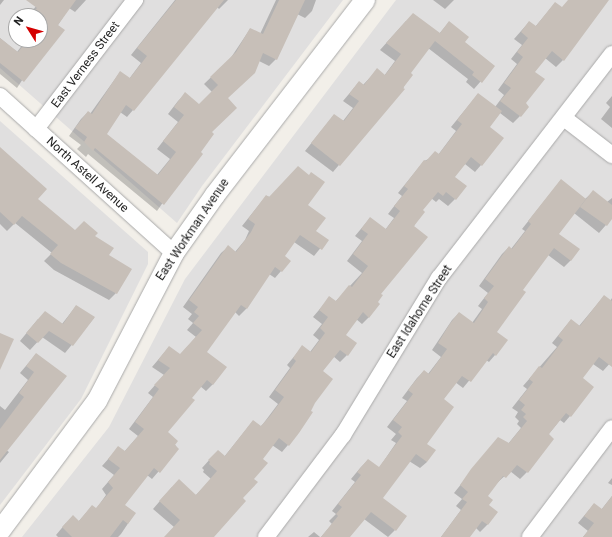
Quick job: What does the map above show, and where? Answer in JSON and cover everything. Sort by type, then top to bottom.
[{"type":"street","name":"East Verness Street","points":[[36,129],[135,0]]},
{"type":"street","name":"East Workman Avenue","points":[[0,532],[97,401],[174,253],[215,195],[365,0]]},
{"type":"street","name":"East Idahome Street","points":[[266,537],[343,435],[438,278],[564,118],[612,54]]},
{"type":"street","name":"North Astell Avenue","points":[[0,96],[174,253]]},
{"type":"street","points":[[564,118],[612,155]]},
{"type":"street","points":[[530,537],[612,428]]},
{"type":"shaded area","points":[[0,0],[343,0],[202,186],[177,223],[0,68]]},
{"type":"shaded area","points":[[396,0],[612,0],[612,537],[22,537],[109,427],[185,279]]},
{"type":"shaded area","points":[[0,121],[148,252],[148,264],[81,399],[0,505]]},
{"type":"building","points":[[26,0],[76,0],[58,25],[65,30],[24,82],[0,63],[0,38],[8,44],[8,48],[13,48],[18,52],[21,48],[48,48],[48,8],[37,8]]},
{"type":"building","points":[[176,0],[224,0],[134,111],[126,105],[107,134],[158,175],[176,152],[163,141],[184,115],[174,107],[185,92],[199,104],[218,85],[210,77],[236,52],[250,28],[263,34],[279,0],[305,0],[277,60],[263,53],[255,73],[228,98],[237,108],[212,132],[214,134],[201,152],[203,154],[164,205],[95,148],[93,151],[84,142],[87,137],[75,128],[88,111],[92,114],[120,71],[130,78],[147,56],[137,48]]},
{"type":"building","points":[[568,0],[609,0],[564,61],[552,51],[535,72],[545,79],[526,103],[529,107],[521,117],[500,101],[511,88],[504,83],[523,57],[517,52],[528,38],[521,32],[529,21],[536,26],[555,2],[562,7]]},
{"type":"building","points":[[413,13],[440,33],[449,21],[469,37],[465,42],[495,66],[482,83],[472,75],[474,72],[435,41],[411,73],[413,75],[403,88],[405,89],[340,166],[311,143],[334,114],[344,121],[359,101],[349,94],[359,81],[364,85],[377,68],[385,75],[401,54],[386,43]]},
{"type":"building","points":[[478,93],[502,111],[490,127],[504,138],[482,166],[471,157],[455,177],[467,186],[456,200],[446,192],[443,196],[438,192],[423,210],[425,212],[414,226],[428,237],[381,294],[383,295],[378,302],[380,304],[369,318],[363,312],[346,335],[357,343],[348,356],[340,350],[323,371],[333,379],[315,403],[311,411],[313,412],[299,433],[289,446],[279,438],[263,459],[268,463],[254,479],[258,482],[243,498],[246,501],[214,537],[164,537],[180,520],[159,501],[179,479],[196,495],[217,471],[209,464],[210,462],[208,460],[218,450],[225,456],[253,420],[261,426],[270,416],[284,397],[275,390],[296,361],[293,358],[302,345],[311,352],[325,333],[320,328],[328,317],[319,310],[329,296],[336,301],[349,285],[352,287],[368,266],[353,254],[368,234],[361,229],[370,217],[386,229],[400,211],[394,206],[408,189],[404,186],[424,160],[426,161],[435,151],[439,154],[462,124],[457,120]]},
{"type":"building","points":[[0,147],[47,189],[38,199],[75,230],[84,221],[98,233],[95,236],[114,248],[109,255],[132,269],[117,294],[61,263],[50,254],[58,245],[22,216],[14,225],[0,212]]},
{"type":"building","points":[[298,166],[309,175],[311,172],[325,182],[308,205],[326,218],[316,231],[329,240],[322,250],[300,235],[285,256],[291,261],[282,272],[275,267],[247,309],[241,305],[207,352],[227,367],[213,385],[207,380],[192,398],[195,400],[168,432],[178,441],[175,445],[179,449],[160,473],[154,468],[125,505],[136,513],[128,524],[123,520],[110,537],[72,537],[62,527],[73,515],[79,521],[92,505],[96,508],[113,488],[108,482],[120,468],[108,459],[118,446],[125,451],[144,429],[135,422],[159,389],[154,385],[170,368],[158,360],[169,346],[180,354],[202,330],[193,323],[199,316],[194,312],[198,307],[189,300],[228,245],[236,252],[251,232],[255,224],[248,219],[266,195],[269,197]]},
{"type":"building","points":[[561,179],[586,199],[559,234],[580,249],[571,261],[554,248],[523,290],[526,292],[497,332],[508,340],[496,356],[493,353],[471,382],[462,376],[444,399],[454,407],[427,444],[436,450],[427,462],[416,454],[383,498],[407,516],[396,531],[371,512],[350,537],[321,537],[338,516],[336,514],[342,507],[338,504],[361,475],[357,472],[368,459],[379,467],[402,436],[398,432],[402,427],[393,420],[413,394],[408,390],[424,370],[429,374],[447,349],[438,343],[449,325],[459,312],[474,323],[488,302],[484,298],[494,286],[485,279],[509,246],[512,249],[531,224],[528,221]]},
{"type":"building","points":[[593,190],[612,205],[612,219],[607,226],[580,207]]},
{"type":"building","points":[[604,295],[612,301],[612,367],[599,357],[583,378],[594,387],[571,417],[566,413],[549,434],[554,439],[528,473],[517,465],[506,478],[503,476],[488,496],[493,500],[489,505],[498,512],[488,525],[482,521],[470,537],[441,537],[467,502],[462,499],[468,492],[460,485],[471,469],[498,437],[509,443],[527,421],[523,417],[526,414],[521,410],[525,405],[519,400],[533,382],[529,379],[539,366],[542,368],[563,340],[558,336],[571,319],[580,326]]},
{"type":"building","points":[[76,305],[95,317],[73,346],[49,331],[38,343],[26,333],[45,311],[63,324]]},
{"type":"building","points":[[0,333],[14,339],[0,370]]},
{"type":"building","points":[[36,353],[67,376],[0,460],[0,429],[24,397],[19,393],[34,372],[26,366]]},
{"type":"building","points":[[612,496],[612,537],[583,537],[594,523],[584,516],[594,503],[602,509]]}]
